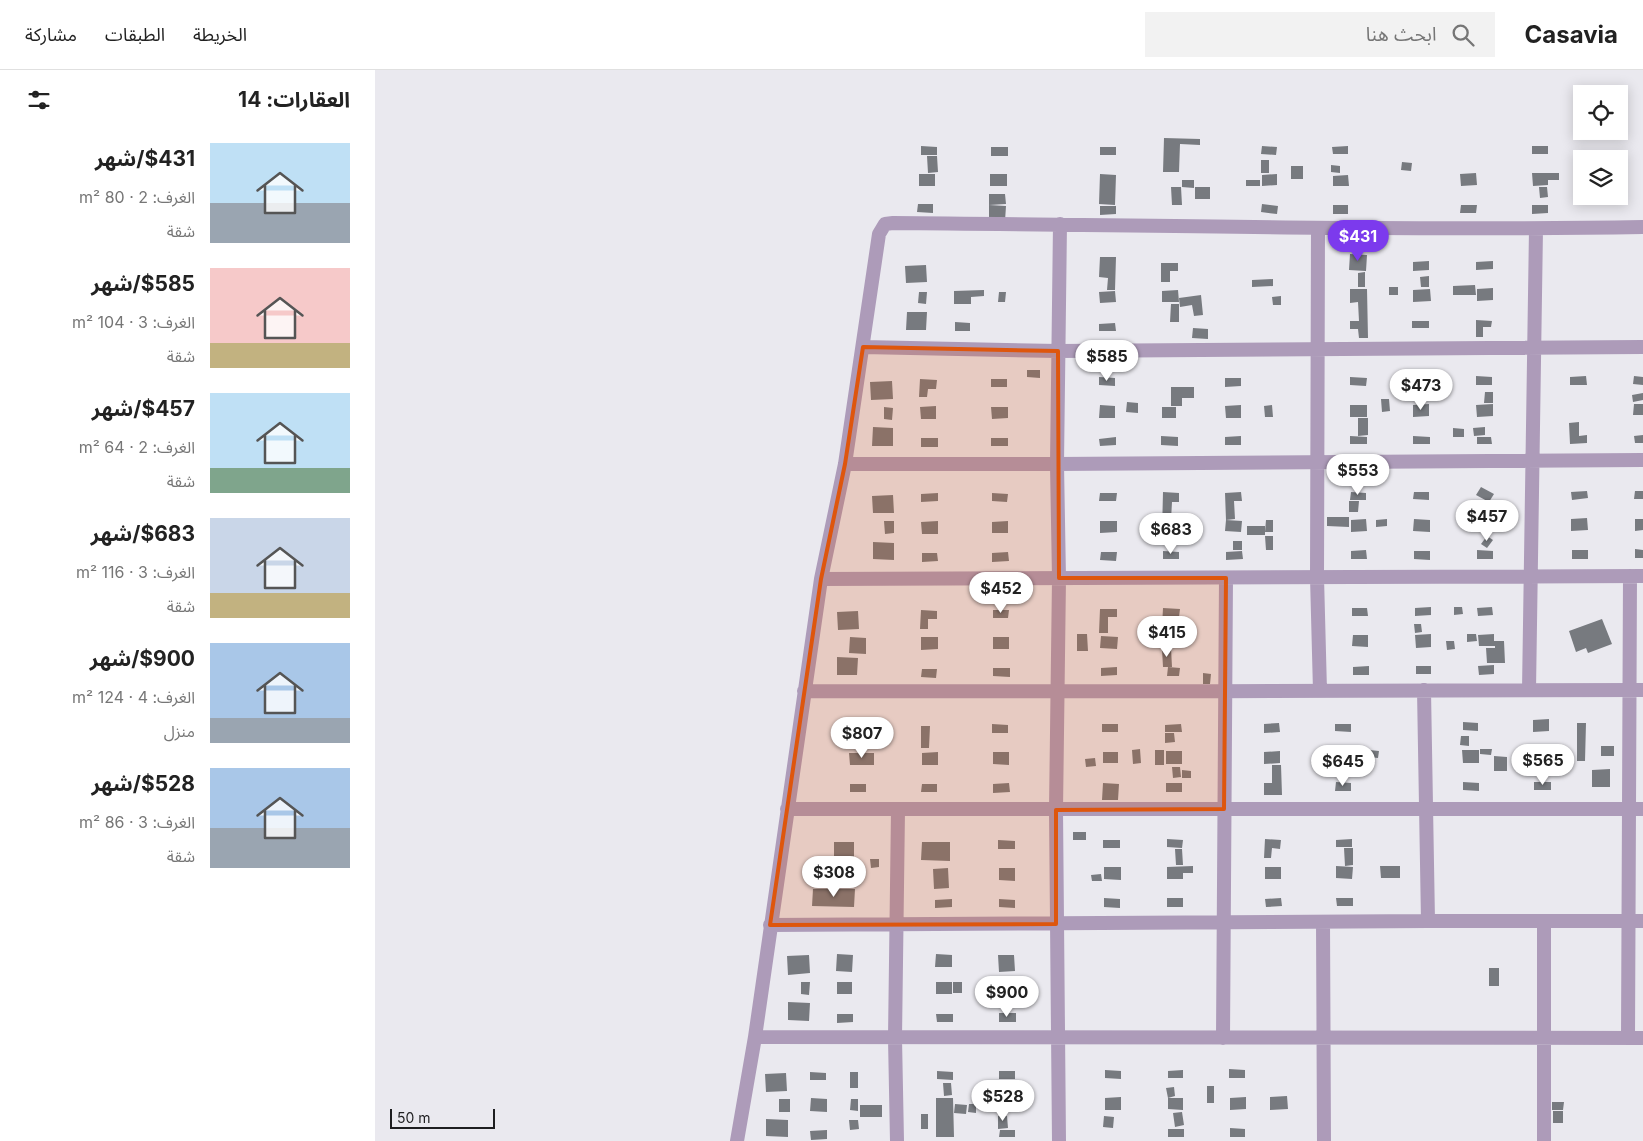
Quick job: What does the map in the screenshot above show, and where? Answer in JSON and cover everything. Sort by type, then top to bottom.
[{"type":"street","points":[[737,1141],[755,1037],[821,579],[845,464],[879,234],[885,224],[1536,229],[1643,227]]},
{"type":"street","points":[[1059,1141],[1056,810],[1060,224]]},
{"type":"street","points":[[1318,228],[1317,577],[1320,691]]},
{"type":"street","points":[[1529,690],[1536,229]]},
{"type":"street","points":[[863,347],[1058,351],[1643,347]]},
{"type":"street","points":[[845,464],[1643,460]]},
{"type":"street","points":[[821,579],[1637,576],[1636,921],[1628,1038]]},
{"type":"street","points":[[1223,1038],[1226,578]]},
{"type":"street","points":[[1424,690],[1428,921]]},
{"type":"street","points":[[804,692],[1057,693],[1637,690]]},
{"type":"street","points":[[787,809],[1636,809]]},
{"type":"street","points":[[897,1141],[895,1038],[898,810]]},
{"type":"street","points":[[1544,921],[1544,1141]]},
{"type":"street","points":[[770,925],[1636,921]]},
{"type":"street","points":[[1323,922],[1324,1141]]},
{"type":"street","points":[[755,1037],[1643,1038]]},
{"type":"highlighted area","points":[[863,347],[1058,351],[1059,578],[1226,578],[1224,809],[1056,810],[1056,924],[770,925],[821,579],[845,464]]},
{"type":"building","points":[[1164,138],[1200,139],[1200,145],[1180,144],[1179,172],[1163,172]]},
{"type":"building","points":[[921,146],[937,147],[937,155],[921,155]]},
{"type":"building","points":[[1262,146],[1277,147],[1276,155],[1261,154]]},
{"type":"building","points":[[1348,146],[1348,154],[1333,154],[1332,147]]},
{"type":"building","points":[[1532,146],[1548,146],[1548,154],[1532,154]]},
{"type":"building","points":[[991,147],[1008,147],[1008,156],[991,156]]},
{"type":"building","points":[[1100,147],[1116,147],[1116,155],[1100,155]]},
{"type":"building","points":[[927,156],[937,156],[938,172],[928,173]]},
{"type":"building","points":[[1261,160],[1269,160],[1269,173],[1261,173]]},
{"type":"building","points":[[1402,162],[1412,163],[1411,171],[1401,170]]},
{"type":"building","points":[[1331,165],[1340,166],[1340,173],[1331,172]]},
{"type":"building","points":[[1291,166],[1303,166],[1303,179],[1291,179]]},
{"type":"building","points":[[1476,173],[1477,185],[1461,186],[1460,174]]},
{"type":"building","points":[[1532,173],[1559,173],[1559,180],[1548,180],[1548,185],[1533,186]]},
{"type":"building","points":[[919,174],[935,174],[935,186],[919,186]]},
{"type":"building","points":[[990,174],[1007,174],[1007,186],[990,186]]},
{"type":"building","points":[[1100,174],[1116,175],[1115,205],[1099,204]]},
{"type":"building","points":[[1277,174],[1277,185],[1262,186],[1262,175]]},
{"type":"building","points":[[1348,175],[1349,186],[1333,186],[1333,176]]},
{"type":"building","points":[[1182,180],[1194,180],[1194,188],[1182,187]]},
{"type":"building","points":[[1246,180],[1260,180],[1260,186],[1246,186]]},
{"type":"building","points":[[1171,187],[1181,187],[1182,205],[1172,205]]},
{"type":"building","points":[[1195,187],[1210,187],[1210,199],[1195,199]]},
{"type":"building","points":[[1539,187],[1547,187],[1548,197],[1540,198]]},
{"type":"building","points":[[989,194],[1005,194],[1006,204],[989,205]]},
{"type":"building","points":[[918,204],[933,204],[933,213],[917,212]]},
{"type":"building","points":[[1262,204],[1278,206],[1277,214],[1261,212]]},
{"type":"building","points":[[989,205],[1006,206],[1005,221],[989,220]]},
{"type":"building","points":[[1333,205],[1348,205],[1348,214],[1333,214]]},
{"type":"building","points":[[1461,205],[1477,205],[1476,213],[1460,213]]},
{"type":"building","points":[[1532,205],[1548,205],[1548,213],[1532,214]]},
{"type":"building","points":[[1100,206],[1116,206],[1116,214],[1100,215]]},
{"type":"building","points":[[1350,254],[1367,255],[1366,271],[1349,270]]},
{"type":"building","points":[[1100,257],[1116,257],[1115,290],[1107,290],[1108,278],[1099,277]]},
{"type":"building","points":[[1429,261],[1429,270],[1413,271],[1413,262]]},
{"type":"building","points":[[1493,261],[1493,269],[1476,270],[1476,262]]},
{"type":"building","points":[[1161,263],[1178,263],[1178,271],[1170,271],[1170,282],[1161,282]]},
{"type":"building","points":[[926,265],[927,282],[906,283],[905,266]]},
{"type":"building","points":[[1365,272],[1365,287],[1358,287],[1358,273]]},
{"type":"building","points":[[1429,276],[1429,287],[1421,287],[1420,277]]},
{"type":"building","points":[[1273,279],[1273,286],[1252,287],[1252,280]]},
{"type":"building","points":[[1475,285],[1476,295],[1453,295],[1453,286]]},
{"type":"building","points":[[1389,287],[1398,287],[1398,295],[1389,295]]},
{"type":"building","points":[[1493,288],[1493,300],[1477,301],[1477,289]]},
{"type":"building","points":[[1350,289],[1367,289],[1368,338],[1359,338],[1358,329],[1350,329],[1350,321],[1359,321],[1358,302],[1350,303]]},
{"type":"building","points":[[1430,289],[1431,301],[1413,302],[1413,290]]},
{"type":"building","points":[[984,290],[984,296],[971,297],[971,304],[954,304],[954,291]]},
{"type":"building","points":[[1178,290],[1179,302],[1162,302],[1162,291]]},
{"type":"building","points":[[1115,291],[1116,302],[1100,303],[1099,292]]},
{"type":"building","points":[[919,292],[927,292],[926,304],[918,303]]},
{"type":"building","points":[[999,292],[1006,292],[1005,302],[998,302]]},
{"type":"building","points":[[1201,295],[1203,315],[1194,316],[1192,305],[1180,307],[1179,298]]},
{"type":"building","points":[[1281,296],[1281,305],[1273,305],[1272,297]]},
{"type":"building","points":[[1171,304],[1179,304],[1179,322],[1170,322]]},
{"type":"building","points":[[907,312],[927,312],[926,330],[906,330]]},
{"type":"building","points":[[1476,320],[1492,321],[1491,327],[1483,327],[1483,337],[1476,337]]},
{"type":"building","points":[[1412,321],[1429,321],[1429,328],[1412,328]]},
{"type":"building","points":[[955,322],[970,323],[970,331],[955,331]]},
{"type":"building","points":[[1115,323],[1116,331],[1099,331],[1099,324]]},
{"type":"building","points":[[1193,328],[1208,329],[1208,339],[1192,338]]},
{"type":"building","points":[[1027,370],[1040,370],[1040,378],[1027,377]]},
{"type":"building","points":[[1476,376],[1492,377],[1492,385],[1476,385]]},
{"type":"building","points":[[1586,376],[1587,385],[1570,385],[1570,377]]},
{"type":"building","points":[[1634,376],[1643,377],[1643,385],[1633,384]]},
{"type":"building","points":[[1099,377],[1115,378],[1115,386],[1099,385]]},
{"type":"building","points":[[1350,377],[1367,378],[1366,386],[1350,385]]},
{"type":"building","points":[[1413,377],[1429,377],[1429,386],[1413,385]]},
{"type":"building","points":[[1225,378],[1241,378],[1241,386],[1225,387]]},
{"type":"building","points":[[920,379],[937,380],[936,389],[928,389],[927,397],[919,397]]},
{"type":"building","points":[[991,379],[1007,379],[1007,387],[991,387]]},
{"type":"building","points":[[892,381],[893,399],[871,400],[870,382]]},
{"type":"building","points":[[1171,387],[1194,387],[1194,398],[1182,398],[1182,406],[1171,406]]},
{"type":"building","points":[[1485,392],[1493,392],[1493,403],[1484,403]]},
{"type":"building","points":[[1643,393],[1643,400],[1633,402],[1632,395]]},
{"type":"building","points":[[1381,399],[1389,399],[1390,411],[1382,412]]},
{"type":"building","points":[[1127,402],[1138,403],[1138,413],[1126,412]]},
{"type":"building","points":[[1429,404],[1429,416],[1413,417],[1413,405]]},
{"type":"building","points":[[1493,404],[1493,416],[1477,417],[1476,405]]},
{"type":"building","points":[[1634,404],[1643,404],[1643,415],[1633,415]]},
{"type":"building","points":[[1100,405],[1115,406],[1115,418],[1099,418]]},
{"type":"building","points":[[1241,405],[1241,418],[1226,418],[1225,406]]},
{"type":"building","points":[[1272,405],[1273,417],[1265,417],[1264,406]]},
{"type":"building","points":[[1350,405],[1367,405],[1367,417],[1350,417]]},
{"type":"building","points":[[936,406],[936,419],[921,419],[920,407]]},
{"type":"building","points":[[884,407],[893,408],[892,420],[884,419]]},
{"type":"building","points":[[991,407],[1008,407],[1008,418],[992,419]]},
{"type":"building","points":[[1162,407],[1176,407],[1176,418],[1162,418]]},
{"type":"building","points":[[1358,418],[1368,418],[1368,435],[1358,436]]},
{"type":"building","points":[[1579,422],[1579,436],[1587,435],[1587,443],[1570,444],[1569,423]]},
{"type":"building","points":[[873,427],[893,428],[893,446],[872,446]]},
{"type":"building","points":[[1485,427],[1485,435],[1474,436],[1473,428]]},
{"type":"building","points":[[1453,428],[1464,429],[1464,437],[1453,437]]},
{"type":"building","points":[[1643,435],[1643,443],[1635,443],[1634,436]]},
{"type":"building","points":[[1161,436],[1178,437],[1178,446],[1161,445]]},
{"type":"building","points":[[1241,436],[1241,445],[1225,445],[1225,437]]},
{"type":"building","points":[[1350,436],[1367,437],[1367,444],[1350,444]]},
{"type":"building","points":[[1413,436],[1430,437],[1430,444],[1413,444]]},
{"type":"building","points":[[1116,437],[1116,445],[1100,446],[1099,439]]},
{"type":"building","points":[[1477,437],[1491,437],[1492,444],[1477,444]]},
{"type":"building","points":[[921,438],[938,438],[938,447],[921,447]]},
{"type":"building","points":[[991,438],[1008,438],[1008,446],[991,446]]},
{"type":"building","points":[[1481,487],[1494,494],[1489,502],[1476,495]]},
{"type":"building","points":[[1587,491],[1588,498],[1572,500],[1571,492]]},
{"type":"building","points":[[1635,491],[1643,491],[1643,499],[1634,499]]},
{"type":"building","points":[[1163,492],[1179,493],[1179,502],[1172,502],[1171,520],[1179,520],[1179,533],[1162,532]]},
{"type":"building","points":[[1241,492],[1242,501],[1234,501],[1235,519],[1226,520],[1225,493]]},
{"type":"building","points":[[1351,492],[1366,493],[1366,500],[1350,500]]},
{"type":"building","points":[[1414,492],[1429,492],[1429,500],[1413,499]]},
{"type":"building","points":[[938,493],[938,501],[921,502],[921,494]]},
{"type":"building","points":[[992,493],[1008,494],[1007,502],[992,501]]},
{"type":"building","points":[[1100,493],[1117,493],[1116,501],[1099,501]]},
{"type":"building","points":[[893,495],[894,513],[873,513],[872,496]]},
{"type":"building","points":[[1349,501],[1359,501],[1358,512],[1349,512]]},
{"type":"building","points":[[1514,516],[1515,525],[1494,526],[1493,518]]},
{"type":"building","points":[[1327,517],[1349,517],[1349,527],[1327,526]]},
{"type":"building","points":[[1587,518],[1588,530],[1571,531],[1571,519]]},
{"type":"building","points":[[1366,519],[1367,531],[1351,532],[1351,520]]},
{"type":"building","points":[[1387,519],[1387,526],[1376,527],[1376,520]]},
{"type":"building","points":[[1414,519],[1430,520],[1430,532],[1413,531]]},
{"type":"building","points":[[1477,519],[1493,519],[1493,531],[1478,532]]},
{"type":"building","points":[[1635,519],[1643,519],[1643,530],[1635,531]]},
{"type":"building","points":[[1226,520],[1242,521],[1241,532],[1225,531]]},
{"type":"building","points":[[1266,520],[1273,520],[1273,532],[1265,532]]},
{"type":"building","points":[[884,521],[894,521],[894,533],[885,534]]},
{"type":"building","points":[[938,521],[938,534],[922,534],[921,522]]},
{"type":"building","points":[[1008,521],[1008,533],[992,533],[992,522]]},
{"type":"building","points":[[1100,521],[1117,521],[1117,532],[1100,533]]},
{"type":"building","points":[[1247,526],[1265,526],[1265,535],[1247,535]]},
{"type":"building","points":[[1265,536],[1273,536],[1273,550],[1266,550]]},
{"type":"building","points":[[1487,536],[1493,540],[1487,548],[1481,544]]},
{"type":"building","points":[[1233,541],[1242,541],[1242,550],[1233,550]]},
{"type":"building","points":[[873,542],[894,543],[894,560],[873,559]]},
{"type":"building","points":[[1635,549],[1643,550],[1643,558],[1635,558]]},
{"type":"building","points":[[1366,550],[1367,559],[1351,559],[1351,551]]},
{"type":"building","points":[[1477,550],[1493,551],[1493,559],[1477,559]]},
{"type":"building","points":[[1572,550],[1588,550],[1588,559],[1572,559]]},
{"type":"building","points":[[1163,551],[1179,552],[1179,559],[1163,559]]},
{"type":"building","points":[[1242,551],[1243,559],[1226,560],[1226,552]]},
{"type":"building","points":[[1414,551],[1430,551],[1430,560],[1414,559]]},
{"type":"building","points":[[1008,552],[1009,561],[992,562],[992,553]]},
{"type":"building","points":[[1101,552],[1117,552],[1116,561],[1100,560]]},
{"type":"building","points":[[922,553],[937,553],[938,561],[922,562]]},
{"type":"building","points":[[1431,607],[1431,615],[1415,616],[1415,608]]},
{"type":"building","points":[[1454,607],[1462,607],[1463,614],[1454,615]]},
{"type":"building","points":[[1492,607],[1493,615],[1478,616],[1477,608]]},
{"type":"building","points":[[1163,608],[1180,609],[1179,617],[1170,617],[1170,628],[1162,627]]},
{"type":"building","points":[[1352,608],[1367,608],[1368,616],[1352,616]]},
{"type":"building","points":[[1100,609],[1117,609],[1117,617],[1108,617],[1108,633],[1099,633]]},
{"type":"building","points":[[921,610],[937,611],[937,619],[928,619],[928,629],[920,629]]},
{"type":"building","points":[[993,610],[1009,610],[1008,618],[993,618]]},
{"type":"building","points":[[858,611],[859,629],[838,630],[837,612]]},
{"type":"building","points":[[1602,619],[1612,644],[1588,653],[1586,648],[1576,652],[1569,631]]},
{"type":"building","points":[[1414,624],[1421,624],[1422,632],[1415,633]]},
{"type":"building","points":[[1077,634],[1087,634],[1088,651],[1077,651]]},
{"type":"building","points":[[1431,634],[1431,647],[1416,648],[1415,635]]},
{"type":"building","points":[[1467,634],[1476,634],[1477,641],[1467,642]]},
{"type":"building","points":[[1494,634],[1494,641],[1504,641],[1505,663],[1487,663],[1486,648],[1495,648],[1495,646],[1479,646],[1478,635]]},
{"type":"building","points":[[1179,635],[1180,647],[1163,647],[1163,636]]},
{"type":"building","points":[[1353,635],[1368,635],[1368,647],[1352,646]]},
{"type":"building","points":[[1101,636],[1118,637],[1117,649],[1100,648]]},
{"type":"building","points":[[850,637],[866,638],[866,654],[849,653]]},
{"type":"building","points":[[921,637],[938,637],[938,649],[921,650]]},
{"type":"building","points":[[993,637],[1009,637],[1009,649],[993,649]]},
{"type":"building","points":[[1446,641],[1454,641],[1455,649],[1447,650]]},
{"type":"building","points":[[1171,648],[1172,667],[1163,667],[1162,649]]},
{"type":"building","points":[[837,657],[858,658],[857,675],[837,675]]},
{"type":"building","points":[[1494,665],[1494,674],[1479,675],[1478,666]]},
{"type":"building","points":[[1369,666],[1369,675],[1353,675],[1353,667]]},
{"type":"building","points":[[1416,666],[1431,666],[1431,674],[1416,674]]},
{"type":"building","points":[[1117,667],[1117,675],[1101,676],[1101,668]]},
{"type":"building","points":[[1168,667],[1180,668],[1179,676],[1167,676]]},
{"type":"building","points":[[993,668],[1010,668],[1010,677],[993,676]]},
{"type":"building","points":[[922,669],[937,669],[936,678],[921,677]]},
{"type":"building","points":[[1203,673],[1211,674],[1210,684],[1203,684]]},
{"type":"building","points":[[1549,719],[1549,731],[1533,732],[1533,720]]},
{"type":"building","points":[[1463,722],[1478,723],[1478,731],[1463,730]]},
{"type":"building","points":[[1279,723],[1280,732],[1264,733],[1264,724]]},
{"type":"building","points":[[1577,723],[1586,723],[1585,761],[1577,761]]},
{"type":"building","points":[[992,724],[1008,725],[1008,733],[992,733]]},
{"type":"building","points":[[1102,724],[1118,724],[1118,732],[1102,732]]},
{"type":"building","points":[[1181,724],[1182,732],[1165,732],[1165,725]]},
{"type":"building","points":[[1335,724],[1351,724],[1351,732],[1335,731]]},
{"type":"building","points":[[921,726],[930,726],[929,748],[921,748]]},
{"type":"building","points":[[837,727],[857,727],[858,744],[837,745]]},
{"type":"building","points":[[1165,733],[1174,733],[1175,742],[1165,743]]},
{"type":"building","points":[[1461,736],[1469,736],[1469,746],[1460,745]]},
{"type":"building","points":[[1601,746],[1614,746],[1614,756],[1601,756]]},
{"type":"building","points":[[1140,749],[1141,763],[1133,764],[1132,750]]},
{"type":"building","points":[[1480,749],[1492,749],[1491,755],[1480,754]]},
{"type":"building","points":[[1534,749],[1551,750],[1550,763],[1533,762]]},
{"type":"building","points":[[1155,750],[1164,750],[1164,765],[1155,765]]},
{"type":"building","points":[[1369,750],[1379,751],[1378,758],[1369,757]]},
{"type":"building","points":[[1462,750],[1479,750],[1479,763],[1463,763]]},
{"type":"building","points":[[1166,751],[1182,751],[1182,764],[1166,764]]},
{"type":"building","points":[[1280,751],[1280,763],[1264,764],[1264,752]]},
{"type":"building","points":[[1350,751],[1350,762],[1335,762],[1335,752]]},
{"type":"building","points":[[938,752],[938,765],[922,765],[922,753]]},
{"type":"building","points":[[993,752],[1009,752],[1009,765],[993,764]]},
{"type":"building","points":[[1103,752],[1118,752],[1118,763],[1103,763]]},
{"type":"building","points":[[849,753],[874,753],[874,765],[850,765]]},
{"type":"building","points":[[1494,756],[1507,757],[1507,771],[1494,771]]},
{"type":"building","points":[[1095,758],[1096,766],[1086,767],[1085,759]]},
{"type":"building","points":[[1272,765],[1281,765],[1282,795],[1264,795],[1264,783],[1272,783]]},
{"type":"building","points":[[1172,767],[1180,767],[1181,777],[1173,778]]},
{"type":"building","points":[[1610,769],[1610,787],[1592,787],[1592,770]]},
{"type":"building","points":[[1182,770],[1191,771],[1191,778],[1182,778]]},
{"type":"building","points":[[1336,782],[1351,783],[1351,791],[1335,791]]},
{"type":"building","points":[[1463,782],[1479,783],[1479,791],[1463,790]]},
{"type":"building","points":[[1534,782],[1551,782],[1551,790],[1534,790]]},
{"type":"building","points":[[1009,783],[1010,792],[993,793],[993,784]]},
{"type":"building","points":[[1103,783],[1119,784],[1118,800],[1102,800]]},
{"type":"building","points":[[1166,783],[1182,783],[1182,792],[1166,792]]},
{"type":"building","points":[[850,784],[866,784],[866,792],[850,792]]},
{"type":"building","points":[[922,784],[937,784],[937,792],[921,792]]},
{"type":"building","points":[[1073,832],[1086,832],[1086,840],[1073,840]]},
{"type":"building","points":[[1167,839],[1183,840],[1182,848],[1167,847]]},
{"type":"building","points":[[1265,839],[1281,840],[1280,849],[1272,848],[1271,858],[1264,858]]},
{"type":"building","points":[[1352,839],[1352,847],[1336,847],[1336,840]]},
{"type":"building","points":[[998,840],[1015,841],[1015,849],[998,849]]},
{"type":"building","points":[[1103,840],[1120,840],[1120,848],[1103,848]]},
{"type":"building","points":[[834,842],[854,842],[854,860],[834,860]]},
{"type":"building","points":[[922,842],[950,842],[950,861],[921,860]]},
{"type":"building","points":[[1344,848],[1353,848],[1353,865],[1345,866]]},
{"type":"building","points":[[1175,849],[1182,849],[1183,865],[1176,865]]},
{"type":"building","points":[[870,859],[879,859],[879,867],[871,868]]},
{"type":"building","points":[[1193,866],[1193,873],[1183,873],[1183,879],[1167,879],[1167,867]]},
{"type":"building","points":[[1336,866],[1353,867],[1352,879],[1336,878]]},
{"type":"building","points":[[1380,866],[1400,866],[1400,878],[1381,878]]},
{"type":"building","points":[[1104,867],[1121,867],[1121,880],[1104,879]]},
{"type":"building","points":[[1265,867],[1281,867],[1281,879],[1265,879]]},
{"type":"building","points":[[825,868],[841,869],[841,881],[825,881]]},
{"type":"building","points":[[948,868],[949,888],[934,889],[933,869]]},
{"type":"building","points":[[999,868],[1015,868],[1015,881],[999,880]]},
{"type":"building","points":[[1101,874],[1102,881],[1092,881],[1091,875]]},
{"type":"building","points":[[813,889],[855,889],[854,907],[812,906]]},
{"type":"building","points":[[1104,898],[1120,899],[1120,908],[1104,907]]},
{"type":"building","points":[[1167,898],[1183,898],[1183,907],[1167,907]]},
{"type":"building","points":[[1281,898],[1282,906],[1266,907],[1265,899]]},
{"type":"building","points":[[1336,898],[1353,898],[1353,906],[1337,906]]},
{"type":"building","points":[[952,899],[952,907],[935,908],[935,900]]},
{"type":"building","points":[[999,899],[1015,900],[1015,908],[999,907]]},
{"type":"building","points":[[837,954],[853,955],[852,972],[836,971]]},
{"type":"building","points":[[936,954],[952,955],[952,967],[935,967]]},
{"type":"building","points":[[809,955],[810,973],[788,975],[787,956]]},
{"type":"building","points":[[998,955],[1014,955],[1015,971],[999,972]]},
{"type":"building","points":[[1489,968],[1499,968],[1499,986],[1489,986]]},
{"type":"building","points":[[801,982],[810,982],[809,995],[801,994]]},
{"type":"building","points":[[837,982],[852,982],[852,994],[837,994]]},
{"type":"building","points":[[936,982],[952,982],[952,994],[936,994]]},
{"type":"building","points":[[953,982],[962,982],[962,993],[953,993]]},
{"type":"building","points":[[999,982],[1016,982],[1016,994],[1000,994]]},
{"type":"building","points":[[788,1002],[810,1003],[809,1021],[788,1020]]},
{"type":"building","points":[[999,1013],[1016,1013],[1016,1022],[999,1022]]},
{"type":"building","points":[[837,1014],[853,1014],[853,1022],[837,1023]]},
{"type":"building","points":[[936,1014],[953,1014],[953,1022],[937,1022]]},
{"type":"building","points":[[1229,1069],[1245,1070],[1245,1078],[1229,1078]]},
{"type":"building","points":[[1105,1070],[1121,1071],[1121,1079],[1105,1078]]},
{"type":"building","points":[[1183,1070],[1183,1078],[1168,1078],[1168,1071]]},
{"type":"building","points":[[937,1071],[953,1072],[953,1080],[937,1079]]},
{"type":"building","points":[[999,1071],[1015,1071],[1015,1079],[999,1079]]},
{"type":"building","points":[[810,1072],[826,1073],[826,1080],[810,1080]]},
{"type":"building","points":[[850,1072],[858,1072],[858,1088],[850,1088]]},
{"type":"building","points":[[786,1073],[787,1091],[766,1092],[765,1074]]},
{"type":"building","points":[[943,1083],[951,1083],[952,1095],[944,1096]]},
{"type":"building","points":[[1207,1086],[1214,1086],[1214,1103],[1207,1103]]},
{"type":"building","points":[[1174,1087],[1175,1096],[1168,1098],[1166,1088]]},
{"type":"building","points":[[1026,1095],[1028,1104],[1018,1105],[1016,1096]]},
{"type":"building","points":[[1287,1096],[1288,1109],[1270,1110],[1270,1097]]},
{"type":"building","points":[[1016,1097],[1016,1110],[1000,1111],[1000,1098]]},
{"type":"building","points":[[1121,1097],[1121,1110],[1105,1110],[1105,1098]]},
{"type":"building","points":[[1246,1097],[1246,1109],[1230,1110],[1230,1098]]},
{"type":"building","points":[[811,1098],[827,1099],[827,1112],[810,1111]]},
{"type":"building","points":[[936,1098],[953,1098],[954,1137],[936,1137]]},
{"type":"building","points":[[1168,1098],[1183,1098],[1183,1110],[1168,1109]]},
{"type":"building","points":[[779,1099],[790,1099],[790,1112],[779,1112]]},
{"type":"building","points":[[851,1099],[858,1099],[858,1111],[850,1110]]},
{"type":"building","points":[[1552,1102],[1564,1102],[1563,1110],[1552,1110]]},
{"type":"building","points":[[955,1104],[967,1105],[966,1114],[954,1113]]},
{"type":"building","points":[[969,1104],[976,1104],[976,1113],[968,1112]]},
{"type":"building","points":[[860,1105],[882,1105],[882,1117],[860,1117]]},
{"type":"building","points":[[1553,1111],[1563,1111],[1563,1123],[1553,1123]]},
{"type":"building","points":[[1182,1112],[1184,1125],[1175,1127],[1173,1113]]},
{"type":"building","points":[[921,1114],[928,1114],[928,1129],[921,1129]]},
{"type":"building","points":[[998,1116],[1007,1116],[1008,1128],[998,1129]]},
{"type":"building","points":[[1104,1116],[1114,1117],[1113,1128],[1103,1127]]},
{"type":"building","points":[[766,1119],[788,1120],[788,1137],[766,1136]]},
{"type":"building","points":[[849,1120],[858,1120],[859,1129],[850,1130]]},
{"type":"building","points":[[1230,1128],[1245,1129],[1245,1137],[1230,1137]]},
{"type":"building","points":[[1168,1129],[1184,1129],[1184,1137],[1168,1137]]},
{"type":"building","points":[[827,1130],[827,1139],[811,1140],[810,1131]]},
{"type":"building","points":[[1000,1130],[1015,1130],[1015,1137],[999,1137]]}]
